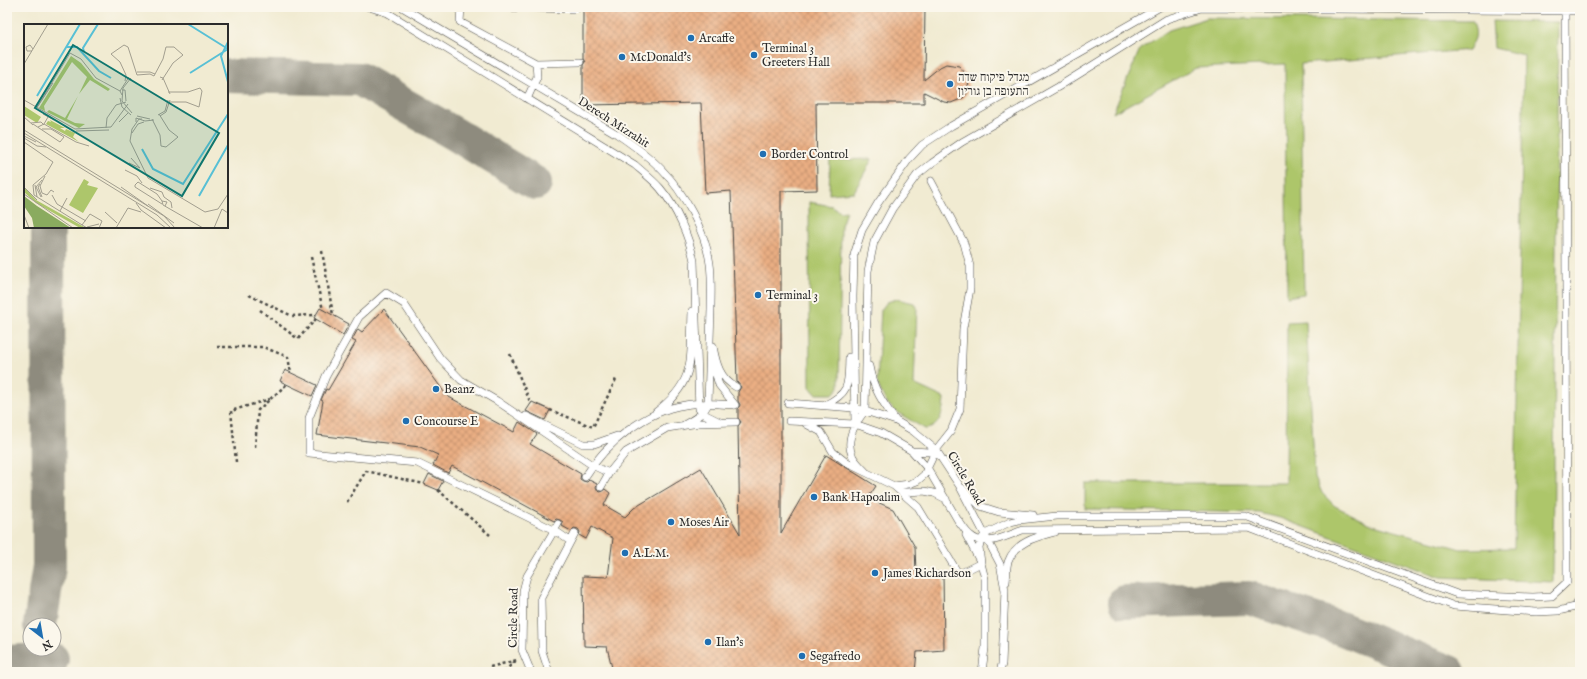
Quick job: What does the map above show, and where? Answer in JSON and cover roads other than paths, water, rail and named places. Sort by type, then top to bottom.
[{"type":"lane","name":"Derech Mizrahit","points":[[369,7],[388,13],[635,165],[661,189],[679,217],[690,244],[694,261],[699,409],[702,412]]},
{"type":"lane","name":"Derech Mizrahit","points":[[402,7],[617,134],[662,170],[680,192],[694,216],[704,240],[710,263],[708,403],[735,405],[719,385],[712,366],[710,330]]},
{"type":"lane","points":[[461,7],[460,22],[536,63],[580,62]]},
{"type":"lane","points":[[498,7],[575,9]]},
{"type":"lane","points":[[865,471],[853,457],[850,447],[855,424],[853,297],[854,255],[862,230],[878,203],[909,159],[922,146],[951,126],[1160,7]]},
{"type":"lane","points":[[855,424],[865,411],[868,271],[874,242],[892,208],[917,175],[962,142],[1058,87],[1167,19],[1202,8],[1567,9],[1580,11]]},
{"type":"lane","points":[[959,485],[980,506],[999,512],[1045,517],[1246,516],[1457,594],[1533,597],[1552,596],[1567,582],[1567,9]]},
{"type":"lane","points":[[527,98],[537,77],[536,63]]},
{"type":"lane","points":[[894,486],[909,484],[917,481],[924,475],[936,450],[951,431],[960,409],[963,328],[970,289],[970,266],[964,243],[931,181]]},
{"type":"lane","name":"Derech Mizrahit","points":[[649,417],[667,403],[679,391],[685,382],[690,366],[694,261]]},
{"type":"lane","points":[[570,541],[556,527],[417,463],[309,453],[309,418],[326,376],[359,317],[386,293],[404,304],[440,358],[461,380],[497,401],[583,444],[594,444],[630,430]]},
{"type":"lane","points":[[824,406],[837,399],[847,388],[850,316],[853,297]]},
{"type":"lane","name":"Derech Mizrahit","points":[[710,330],[714,352],[721,374],[728,383],[736,387]]},
{"type":"lane","points":[[866,347],[873,385],[882,402],[896,421]]},
{"type":"lane","points":[[497,401],[592,465],[610,473]]},
{"type":"lane","points":[[585,477],[592,465],[611,444],[649,417],[684,405],[708,403]]},
{"type":"lane","points":[[682,426],[702,412],[708,403]]},
{"type":"lane","name":"Circle Road","points":[[788,403],[854,408],[865,411],[896,421],[913,431],[936,450],[959,485],[1000,564],[1004,590],[1002,664],[1000,672]]},
{"type":"lane","points":[[702,412],[720,422]]},
{"type":"lane","points":[[789,421],[855,424],[881,434],[912,450],[929,452],[936,450]]},
{"type":"lane","points":[[601,487],[626,452],[667,428],[720,422],[736,422]]},
{"type":"lane","points":[[802,422],[821,432],[834,452],[847,463],[907,492],[924,491],[934,493],[946,499]]},
{"type":"lane","points":[[912,450],[928,469],[981,563]]},
{"type":"lane","points":[[894,486],[918,507],[958,573],[981,563]]},
{"type":"lane","points":[[982,672],[985,648],[985,579],[979,547],[981,541],[985,534],[1010,522],[1045,517]]},
{"type":"lane","points":[[958,520],[970,536],[977,540],[989,542],[1022,530],[1249,528],[1454,606],[1536,612],[1558,611],[1575,607],[1580,598]]},
{"type":"lane","name":"Circle Road","points":[[531,672],[522,650],[523,591],[527,576],[556,527]]},
{"type":"lane","points":[[1004,590],[1008,562],[1021,544],[1032,538],[1068,529]]},
{"type":"lane","points":[[549,672],[542,651],[541,598],[575,533]]},
{"type":"lane","points":[[1002,648],[1005,672]]},
{"type":"place","name":"Arcaffe","points":[[691,38]]},
{"type":"place","name":"Terminal 3 Greeters Hall","points":[[754,55]]},
{"type":"place","name":"McDonald's","points":[[622,57]]},
{"type":"place","name":"מגדל פיקוח שדה התעופה בן גוריון","points":[[950,84]]},
{"type":"place","name":"Border Control","points":[[763,154]]},
{"type":"place","name":"Terminal 3","points":[[758,295]]},
{"type":"place","name":"Beanz","points":[[436,389]]},
{"type":"place","name":"Concourse E","points":[[406,421]]},
{"type":"place","name":"Bank Hapoalim","points":[[814,497]]},
{"type":"place","name":"Moses Air","points":[[671,522]]},
{"type":"place","name":"A.L.M.","points":[[625,553]]},
{"type":"place","name":"James Richardson","points":[[875,573]]},
{"type":"place","name":"Ilan's","points":[[708,642]]},
{"type":"place","name":"Segafredo","points":[[802,656]]}]
